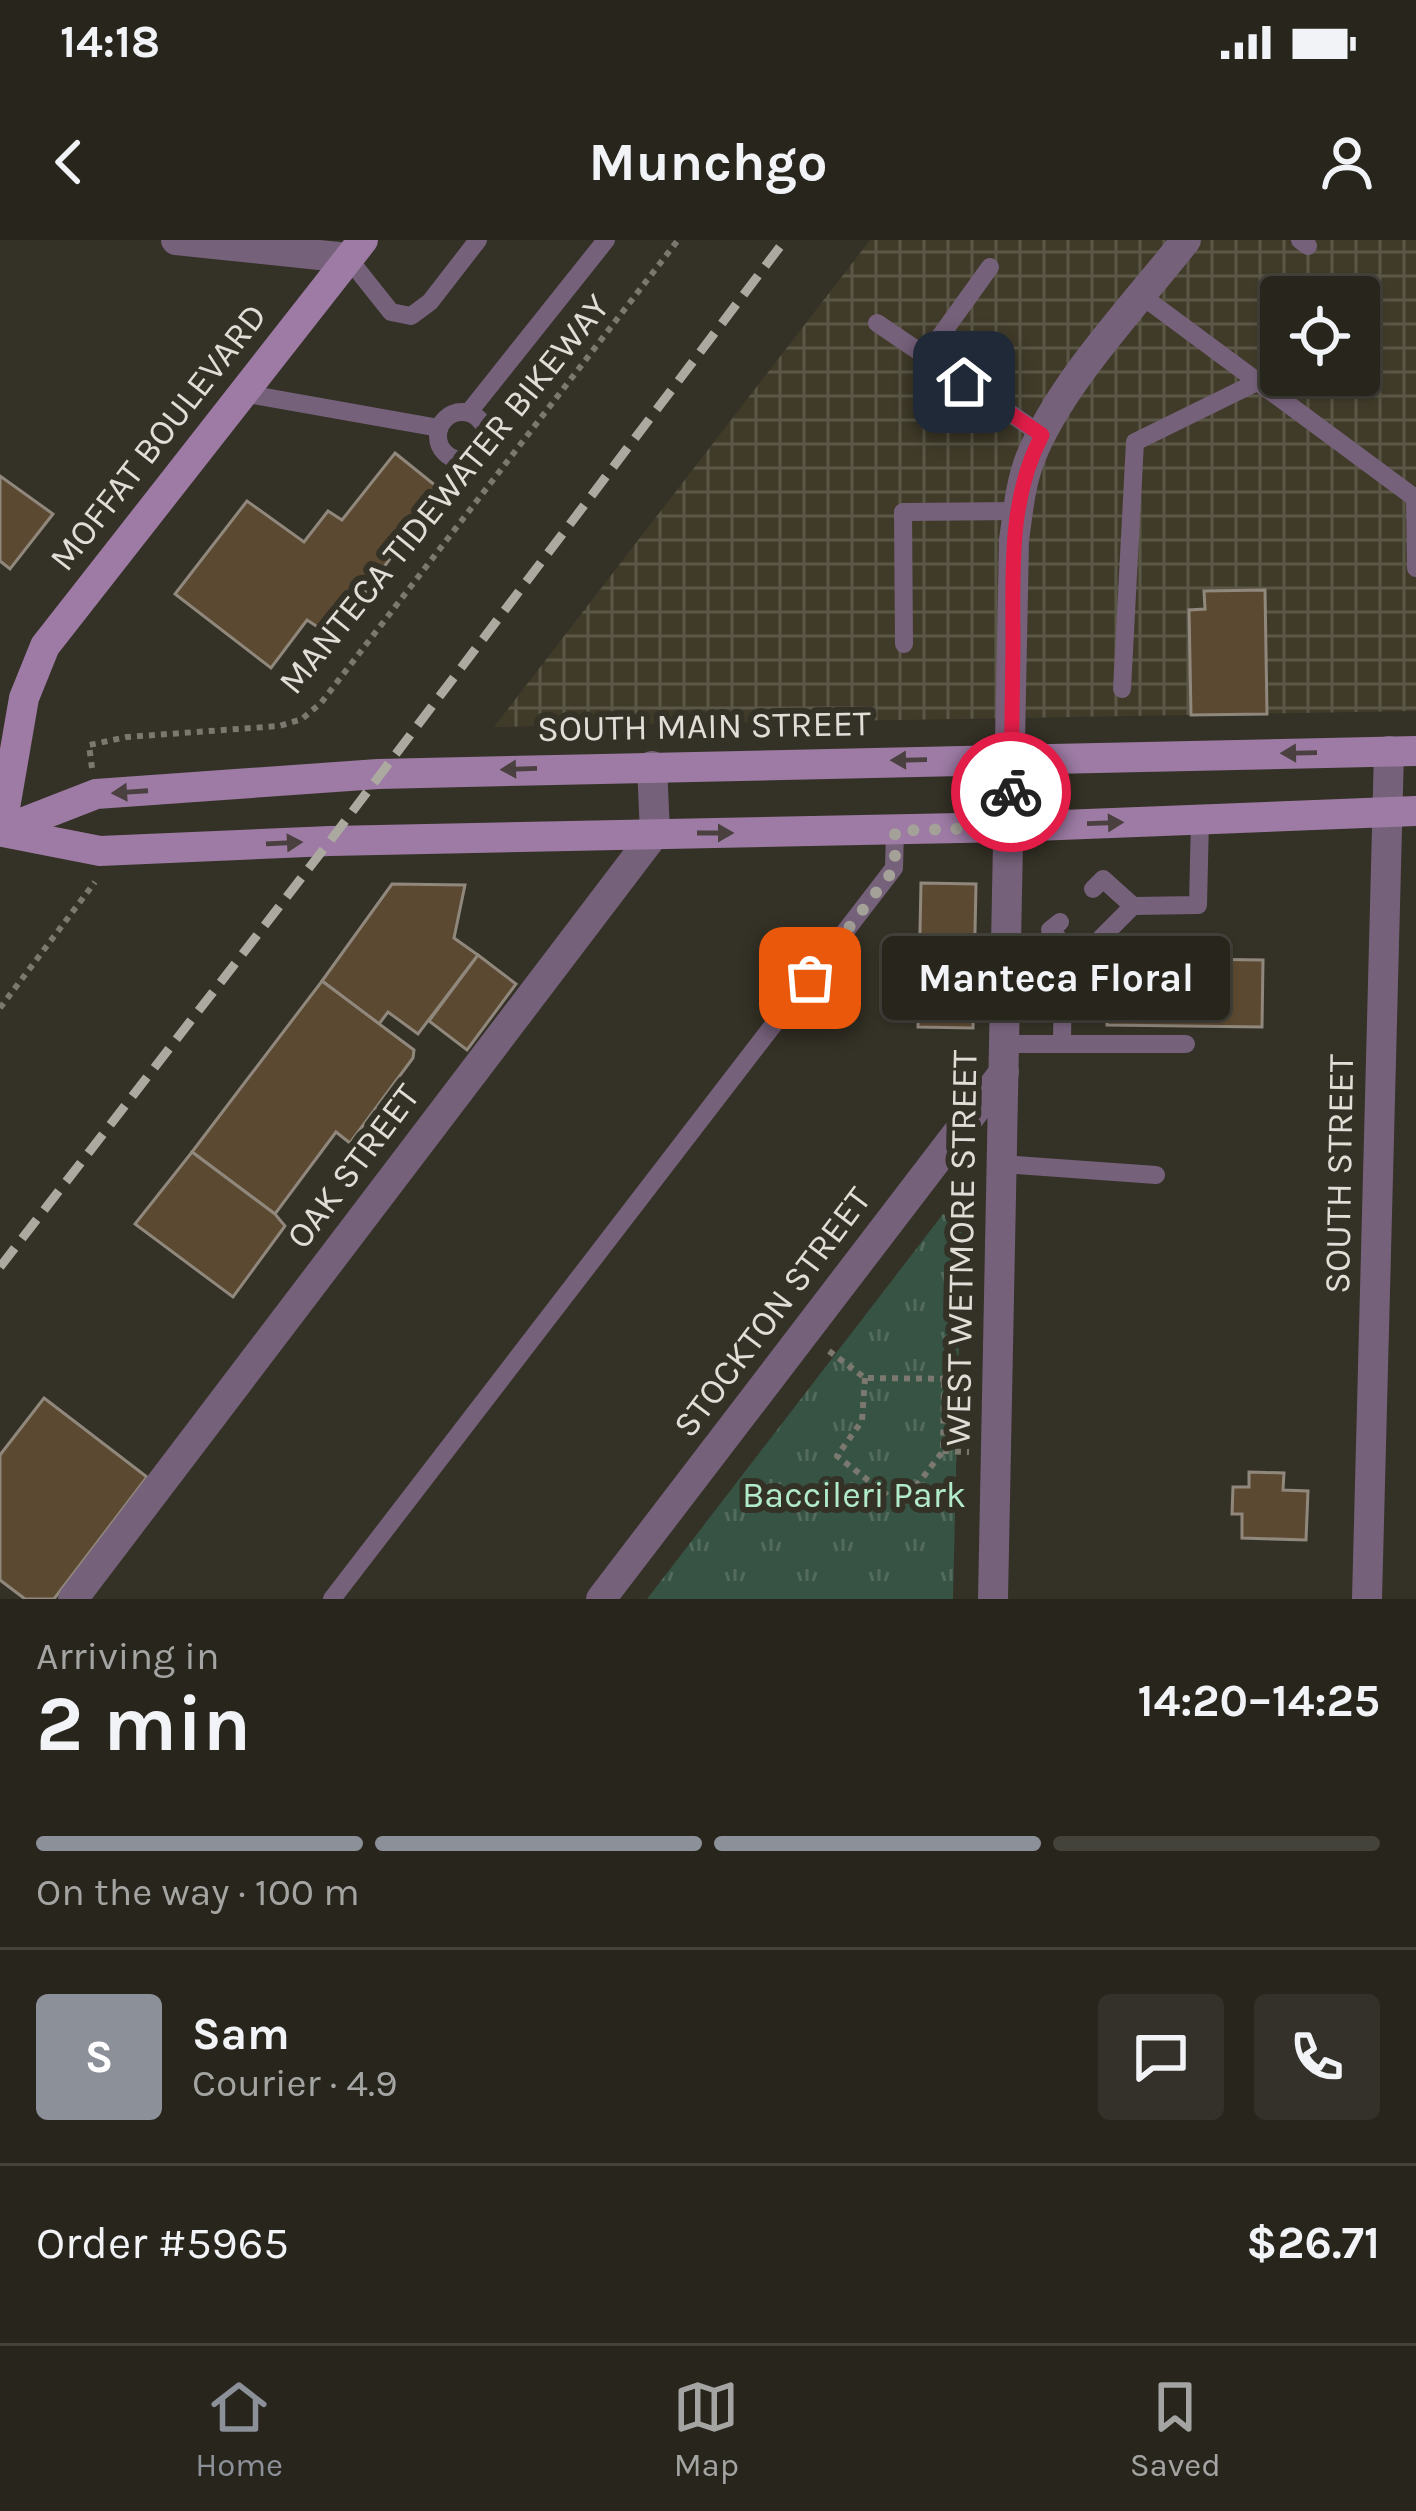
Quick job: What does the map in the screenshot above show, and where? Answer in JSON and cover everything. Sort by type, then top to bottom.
[{"type":"main road","name":"MOFFAT BOULEVARD","points":[[0,831],[11,711],[45,646],[356,249]]},
{"type":"main road","name":"SOUTH MAIN STREET","points":[[0,831],[95,794],[378,775],[1403,751]]},
{"type":"main road","points":[[0,831],[100,851],[655,833],[895,831],[1402,812]]},
{"type":"street","points":[[176,240],[356,249]]},
{"type":"street","name":"WEST WETMORE STREET","points":[[993,1599],[1018,511],[1030,458],[1059,403],[1186,240]]},
{"type":"street","name":"SOUTH STREET","points":[[1367,1599],[1403,751]]},
{"type":"street","points":[[652,766],[655,833]]},
{"type":"street","name":"OAK STREET","points":[[86,1595],[655,833]]},
{"type":"street","name":"STOCKTON STREET","points":[[601,1599],[805,1333],[1004,1058]]},
{"type":"lane","points":[[356,249],[392,312],[411,316],[430,302],[478,240]]},
{"type":"lane","points":[[469,412],[485,430],[484,445],[474,457],[459,460],[445,453],[437,440],[439,428],[453,413],[469,412],[607,240]]},
{"type":"lane","points":[[926,356],[990,267]]},
{"type":"lane","points":[[1142,296],[1415,498],[1416,568]]},
{"type":"lane","points":[[877,323],[1042,435]]},
{"type":"lane","points":[[1122,689],[1135,442],[1257,382]]},
{"type":"lane","points":[[242,393],[439,428]]},
{"type":"lane","points":[[904,644],[903,512],[1018,511]]},
{"type":"lane","points":[[1006,962],[1071,961],[1133,906],[1198,905],[1199,820]]},
{"type":"lane","points":[[332,1599],[895,868],[895,831]]},
{"type":"lane","points":[[1093,890],[1103,879],[1133,906]]},
{"type":"lane","points":[[1060,922],[1050,930],[1071,961],[1062,1044]]},
{"type":"lane","points":[[1004,1058],[1062,1044],[1186,1045]]},
{"type":"lane","points":[[1002,1164],[1156,1175]]},
{"type":"path","name":"MANTECA TIDEWATER BIKEWAY","points":[[95,794],[88,745],[127,737],[279,726],[302,719],[321,703],[678,240]]},
{"type":"path","points":[[0,1007],[96,881],[100,851]]},
{"type":"path","points":[[805,1333],[865,1378],[997,1379]]},
{"type":"path","points":[[865,1378],[862,1421],[837,1456],[901,1506],[943,1451],[944,1379]]},
{"type":"shaded area","points":[[870,240],[1416,240],[1416,711],[494,727]]},
{"type":"green space","name":"Baccileri Park","points":[[943,1214],[962,1220],[953,1599],[647,1599]]},
{"type":"building","points":[[395,453],[441,490],[358,602],[350,594],[324,631],[307,620],[271,668],[175,594],[247,501],[304,542],[328,511],[342,520]]},
{"type":"building","points":[[0,476],[53,514],[10,569],[0,561]]},
{"type":"building","points":[[1265,590],[1267,714],[1191,715],[1189,610],[1205,609],[1204,591]]},
{"type":"building","points":[[921,883],[976,884],[973,1028],[918,1027]]},
{"type":"building","points":[[392,884],[465,885],[454,938],[478,955],[418,1034],[388,1012],[379,1024],[322,981]]},
{"type":"building","points":[[478,955],[516,984],[467,1050],[429,1021]]},
{"type":"building","points":[[1108,958],[1263,960],[1262,1027],[1107,1025]]},
{"type":"building","points":[[322,981],[414,1050],[413,1058],[350,1143],[336,1132],[275,1214],[192,1152]]},
{"type":"building","points":[[192,1152],[285,1226],[233,1297],[135,1224]]},
{"type":"building","points":[[44,1398],[147,1477],[54,1599],[25,1599],[0,1580],[0,1455]]},
{"type":"building","points":[[1249,1472],[1284,1473],[1283,1490],[1308,1491],[1306,1540],[1242,1538],[1242,1514],[1232,1514],[1233,1487],[1249,1487]]},
{"type":"railway","points":[[0,1267],[785,240]]},
{"type":"way so far","points":[[810,978],[895,868],[895,831],[1010,827],[1011,792]]},
{"type":"place","name":"Manteca Floral","points":[[810,978]]},
{"type":"route","points":[[964,382],[1042,435],[1020,492],[1014,540],[1011,792]]}]
